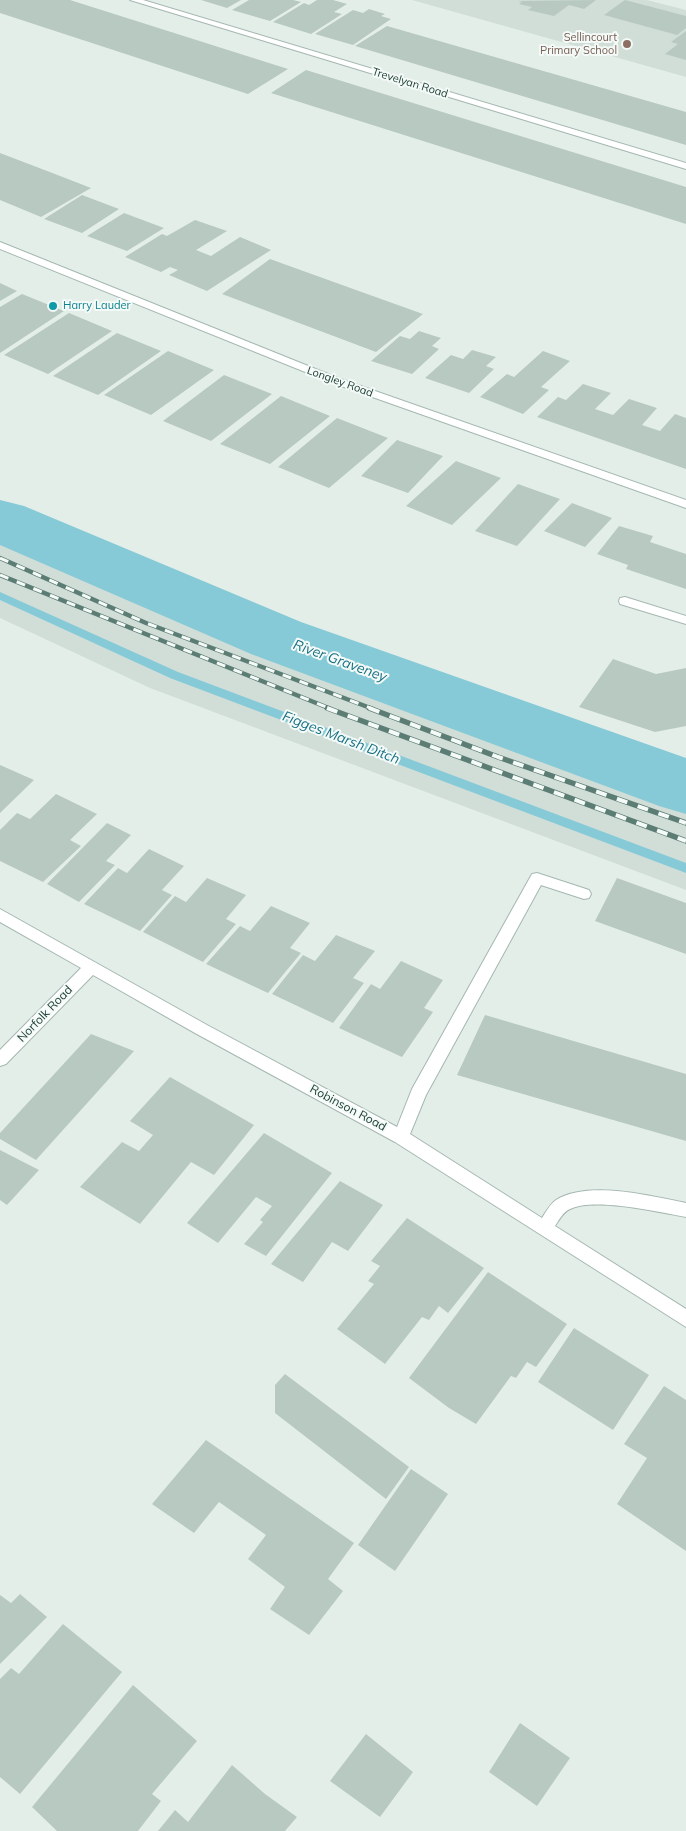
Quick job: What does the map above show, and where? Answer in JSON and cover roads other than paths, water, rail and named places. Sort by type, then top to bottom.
[{"type":"street","name":"Trevelyan Road","points":[[134,0],[686,166]]},
{"type":"street","name":"Longley Road","points":[[0,245],[334,380],[686,504]]},
{"type":"street","points":[[626,601],[686,620]]},
{"type":"street","points":[[401,1137],[418,1094],[537,878],[584,894]]},
{"type":"street","name":"Robinson Road","points":[[0,915],[90,968],[401,1137],[686,1319]]},
{"type":"street","name":"Norfolk Road","points":[[0,1060],[90,968]]},
{"type":"street","points":[[546,1228],[556,1211],[565,1204],[583,1200],[604,1199],[639,1202],[686,1210]]},
{"type":"waterway","name":"River Graveney","points":[[0,520],[276,638],[686,787]]},
{"type":"waterway","name":"Figges Marsh Ditch","points":[[0,596],[174,675],[686,868]]},
{"type":"railway","points":[[0,558],[146,623],[373,709]]},
{"type":"railway","points":[[0,575],[331,709]]},
{"type":"railway","points":[[327,708],[686,841]]},
{"type":"railway","points":[[369,708],[498,757],[686,823]]},
{"type":"place","name":"Sellincourt Primary School","points":[[627,44]]},
{"type":"place","name":"Harry Lauder","points":[[53,306]]}]
